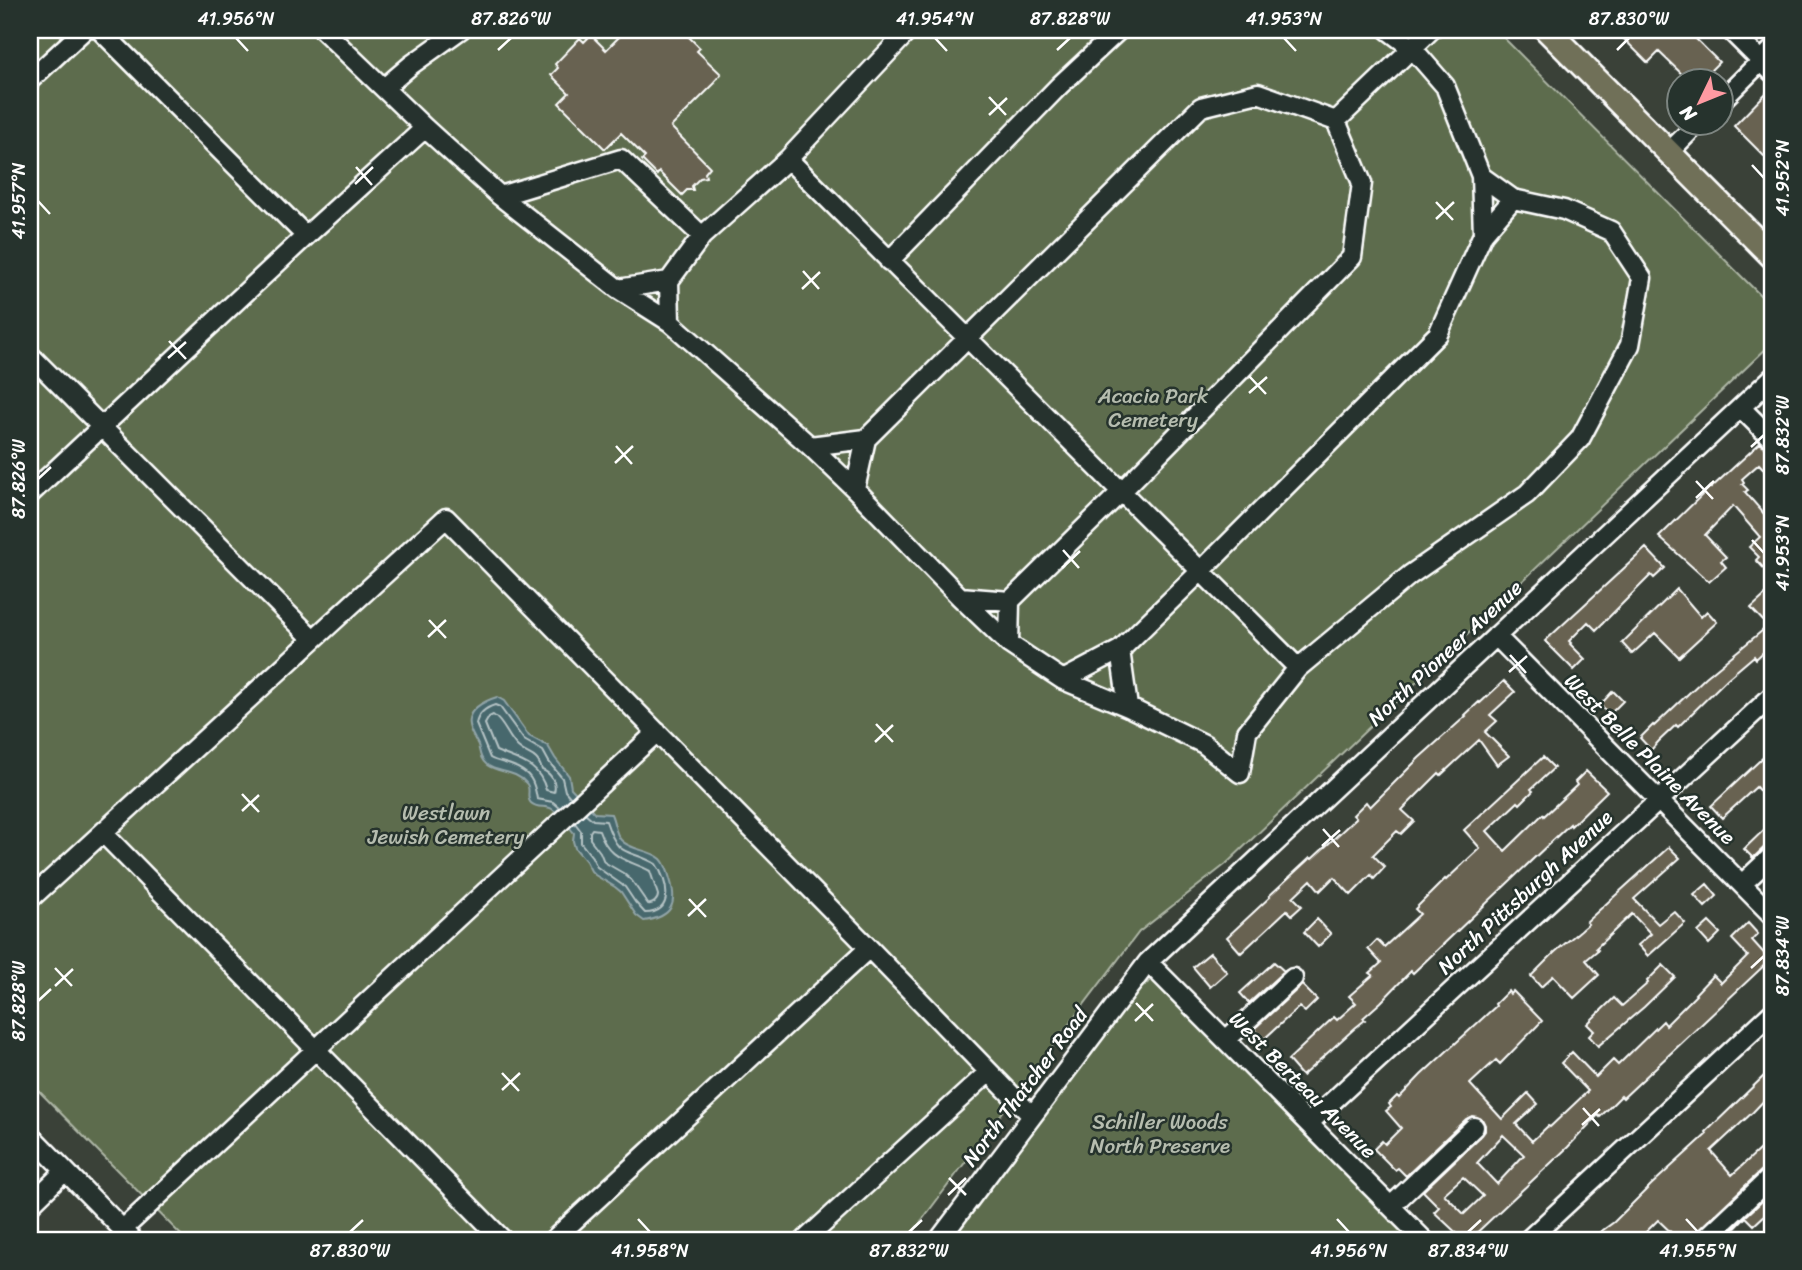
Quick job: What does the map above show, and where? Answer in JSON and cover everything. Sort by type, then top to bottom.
[{"type":"main road","points":[[1547,30],[1772,256]]},
{"type":"street","points":[[30,80],[84,30]]},
{"type":"street","points":[[100,30],[306,236]]},
{"type":"street","points":[[323,30],[500,196],[618,289],[670,322],[810,446],[1009,644],[1063,680],[1128,707],[1204,744],[1240,773],[1247,732],[1298,668],[1410,575],[1527,494],[1580,439],[1630,345],[1642,278],[1611,231],[1564,210],[1513,199],[1481,176]]},
{"type":"street","points":[[384,88],[460,30]]},
{"type":"street","points":[[670,322],[669,281],[702,236],[788,159],[909,30]]},
{"type":"street","points":[[889,261],[1059,86],[1119,30]]},
{"type":"street","points":[[1388,30],[1412,48],[1445,86],[1481,176],[1483,234]]},
{"type":"street","points":[[1336,121],[1431,30]]},
{"type":"street","points":[[1730,30],[1769,61],[1736,88]]},
{"type":"street","points":[[855,489],[866,439],[1201,107],[1258,93],[1336,121],[1362,183],[1352,257],[1010,601],[1009,644]]},
{"type":"street","points":[[30,494],[425,128]]},
{"type":"street","points":[[1669,152],[1685,136]]},
{"type":"street","points":[[500,196],[621,159],[702,236]]},
{"type":"street","points":[[788,159],[1298,668]]},
{"type":"street","points":[[1063,680],[1120,650],[1438,334],[1483,234],[1513,199]]},
{"type":"street","points":[[618,289],[669,281]]},
{"type":"street","points":[[30,355],[313,639]]},
{"type":"street","name":"North Pioneer Avenue","points":[[1148,962],[1772,378]]},
{"type":"street","points":[[1741,408],[1772,439]]},
{"type":"street","points":[[810,446],[866,439]]},
{"type":"street","points":[[30,899],[446,518],[1032,1116]]},
{"type":"street","points":[[960,597],[1010,601]]},
{"type":"street","name":"West Belle Plaine Avenue","points":[[1496,636],[1772,915]]},
{"type":"street","points":[[1120,650],[1128,707]]},
{"type":"street","name":"North Pittsburgh Avenue","points":[[1309,1123],[1772,696]]},
{"type":"street","points":[[30,1135],[128,1235],[156,1196],[657,732]]},
{"type":"street","points":[[103,833],[503,1240]]},
{"type":"street","points":[[1742,884],[1772,856]]},
{"type":"street","points":[[553,1240],[869,948]]},
{"type":"street","name":"West Berteau Avenue","points":[[1148,962],[1424,1240]]},
{"type":"street","name":"North Thatcher Road","points":[[939,1240],[1148,962]]},
{"type":"street","points":[[1226,1040],[1293,978]]},
{"type":"street","points":[[1528,1240],[1772,1013]]},
{"type":"street","points":[[805,1240],[989,1072]]},
{"type":"street","points":[[1391,1206],[1474,1127]]},
{"type":"street","points":[[30,1205],[65,1171]]},
{"type":"street","points":[[1704,1240],[1772,1176]]},
{"type":"green space","points":[[30,30],[1496,30],[1771,306],[1772,343],[1226,864],[1139,932],[907,1240],[186,1240],[30,1082]]},
{"type":"green space","name":"Schiller Woods North Preserve","points":[[1151,980],[1413,1240],[949,1240],[1137,992]]},
{"type":"water","points":[[497,697],[504,701],[529,736],[548,746],[569,776],[571,788],[595,813],[611,814],[617,834],[625,844],[652,853],[663,861],[673,896],[667,913],[644,921],[636,915],[621,892],[591,871],[575,848],[574,833],[558,814],[550,808],[531,803],[528,785],[522,779],[491,768],[485,763],[470,730],[469,720],[477,707]]},
{"type":"building","points":[[626,30],[697,30],[689,37],[700,48],[697,51],[721,74],[671,127],[710,167],[705,173],[706,177],[700,178],[692,186],[693,190],[687,190],[682,195],[659,172],[657,175],[642,160],[645,157],[621,133],[605,149],[559,103],[569,93],[551,75],[558,68],[555,64],[580,38],[584,42],[591,35],[606,50]]},
{"type":"building","points":[[1615,30],[1703,30],[1695,38],[1719,62],[1715,66],[1674,66],[1659,52],[1648,63]]},
{"type":"building","points":[[1772,87],[1772,162],[1736,128],[1736,124]]},
{"type":"building","points":[[1760,443],[1772,450],[1772,478],[1759,464],[1742,479],[1742,484],[1748,490],[1745,492],[1772,523],[1772,577],[1756,560],[1759,557],[1749,547],[1760,537],[1733,506],[1705,535],[1726,557],[1721,561],[1726,567],[1709,582],[1659,537]]},
{"type":"building","points":[[1646,548],[1665,568],[1654,578],[1651,575],[1596,630],[1588,622],[1569,641],[1585,659],[1574,670],[1545,641]]},
{"type":"building","points":[[1677,589],[1701,617],[1707,611],[1717,622],[1679,657],[1655,633],[1632,654],[1622,643]]},
{"type":"building","points":[[1772,589],[1772,644],[1727,679],[1651,750],[1640,738],[1706,677],[1768,626],[1751,608]]},
{"type":"building","points":[[1504,681],[1515,692],[1490,715],[1497,721],[1485,732],[1509,756],[1497,765],[1479,740],[1441,775],[1439,773],[1402,810],[1414,821],[1401,834],[1397,831],[1373,855],[1385,867],[1374,879],[1371,875],[1351,895],[1334,877],[1320,891],[1311,880],[1293,897],[1302,906],[1292,915],[1287,910],[1241,953],[1227,937],[1356,818],[1353,815],[1366,802],[1370,807],[1419,758]]},
{"type":"building","points":[[1613,691],[1623,701],[1609,715],[1600,705]]},
{"type":"building","points":[[1772,749],[1772,789],[1764,796],[1756,787],[1722,818],[1711,806]]},
{"type":"building","points":[[1543,757],[1554,768],[1531,789],[1533,791],[1520,804],[1518,802],[1487,831],[1505,851],[1577,785],[1575,782],[1586,771],[1607,791],[1413,973],[1411,971],[1363,1018],[1365,1020],[1302,1076],[1288,1060],[1334,1017],[1337,1020],[1356,1003],[1349,996],[1373,975],[1370,973],[1381,963],[1368,949],[1377,940],[1384,947],[1420,914],[1415,909],[1480,848],[1464,830]]},
{"type":"building","points":[[1772,822],[1772,840],[1753,858],[1744,849]]},
{"type":"building","points":[[1669,847],[1680,858],[1634,899],[1658,924],[1674,911],[1685,923],[1648,956],[1638,945],[1651,934],[1632,914],[1586,960],[1599,975],[1574,998],[1553,976],[1541,987],[1531,976]]},
{"type":"building","points":[[1707,884],[1717,896],[1705,907],[1694,895]]},
{"type":"building","points":[[1317,919],[1331,934],[1318,947],[1304,932]]},
{"type":"building","points":[[1709,922],[1720,933],[1709,944],[1698,932]]},
{"type":"building","points":[[1748,923],[1758,934],[1752,940],[1770,960],[1623,1098],[1621,1096],[1600,1117],[1598,1115],[1568,1147],[1469,1240],[1464,1240],[1434,1212],[1439,1207],[1423,1191],[1482,1135],[1485,1125],[1482,1119],[1472,1116],[1466,1119],[1406,1176],[1398,1168],[1395,1170],[1374,1149],[1382,1141],[1385,1144],[1401,1128],[1386,1111],[1391,1107],[1389,1104],[1397,1096],[1399,1098],[1496,1006],[1508,991],[1510,994],[1513,991],[1542,1021],[1500,1064],[1496,1060],[1470,1084],[1502,1119],[1528,1093],[1538,1104],[1516,1124],[1532,1141],[1588,1091],[1561,1063],[1572,1052],[1596,1077],[1613,1060],[1618,1065],[1663,1021],[1666,1025],[1713,975],[1721,983],[1748,956],[1732,939]],"holes":[[[1503,1135],[1524,1155],[1497,1184],[1477,1163]],[[1463,1177],[1483,1196],[1464,1214],[1444,1194]]]},
{"type":"building","points":[[1210,953],[1227,972],[1210,987],[1193,967]]},
{"type":"building","points":[[1274,962],[1284,971],[1249,1003],[1240,993]]},
{"type":"building","points":[[1663,965],[1675,977],[1598,1046],[1589,1036],[1594,1031],[1587,1024],[1614,998],[1622,1006],[1648,983]]},
{"type":"building","points":[[1302,985],[1317,1000],[1305,1012],[1299,1007],[1264,1039],[1254,1029]]},
{"type":"building","points":[[1772,1072],[1772,1092],[1711,1151],[1732,1175],[1772,1138],[1772,1162],[1696,1232],[1693,1240],[1679,1240],[1658,1220],[1638,1240],[1605,1240],[1599,1233],[1707,1134],[1706,1132],[1764,1076],[1766,1078]]},
{"type":"building","points":[[1770,1194],[1772,1207],[1754,1225],[1746,1217],[1724,1240],[1720,1240]]},
{"type":"park label","name":"Acacia Park Cemetery","points":[[1153,408]]},
{"type":"park label","name":"Westlawn Jewish Cemetery","points":[[446,825]]}]
